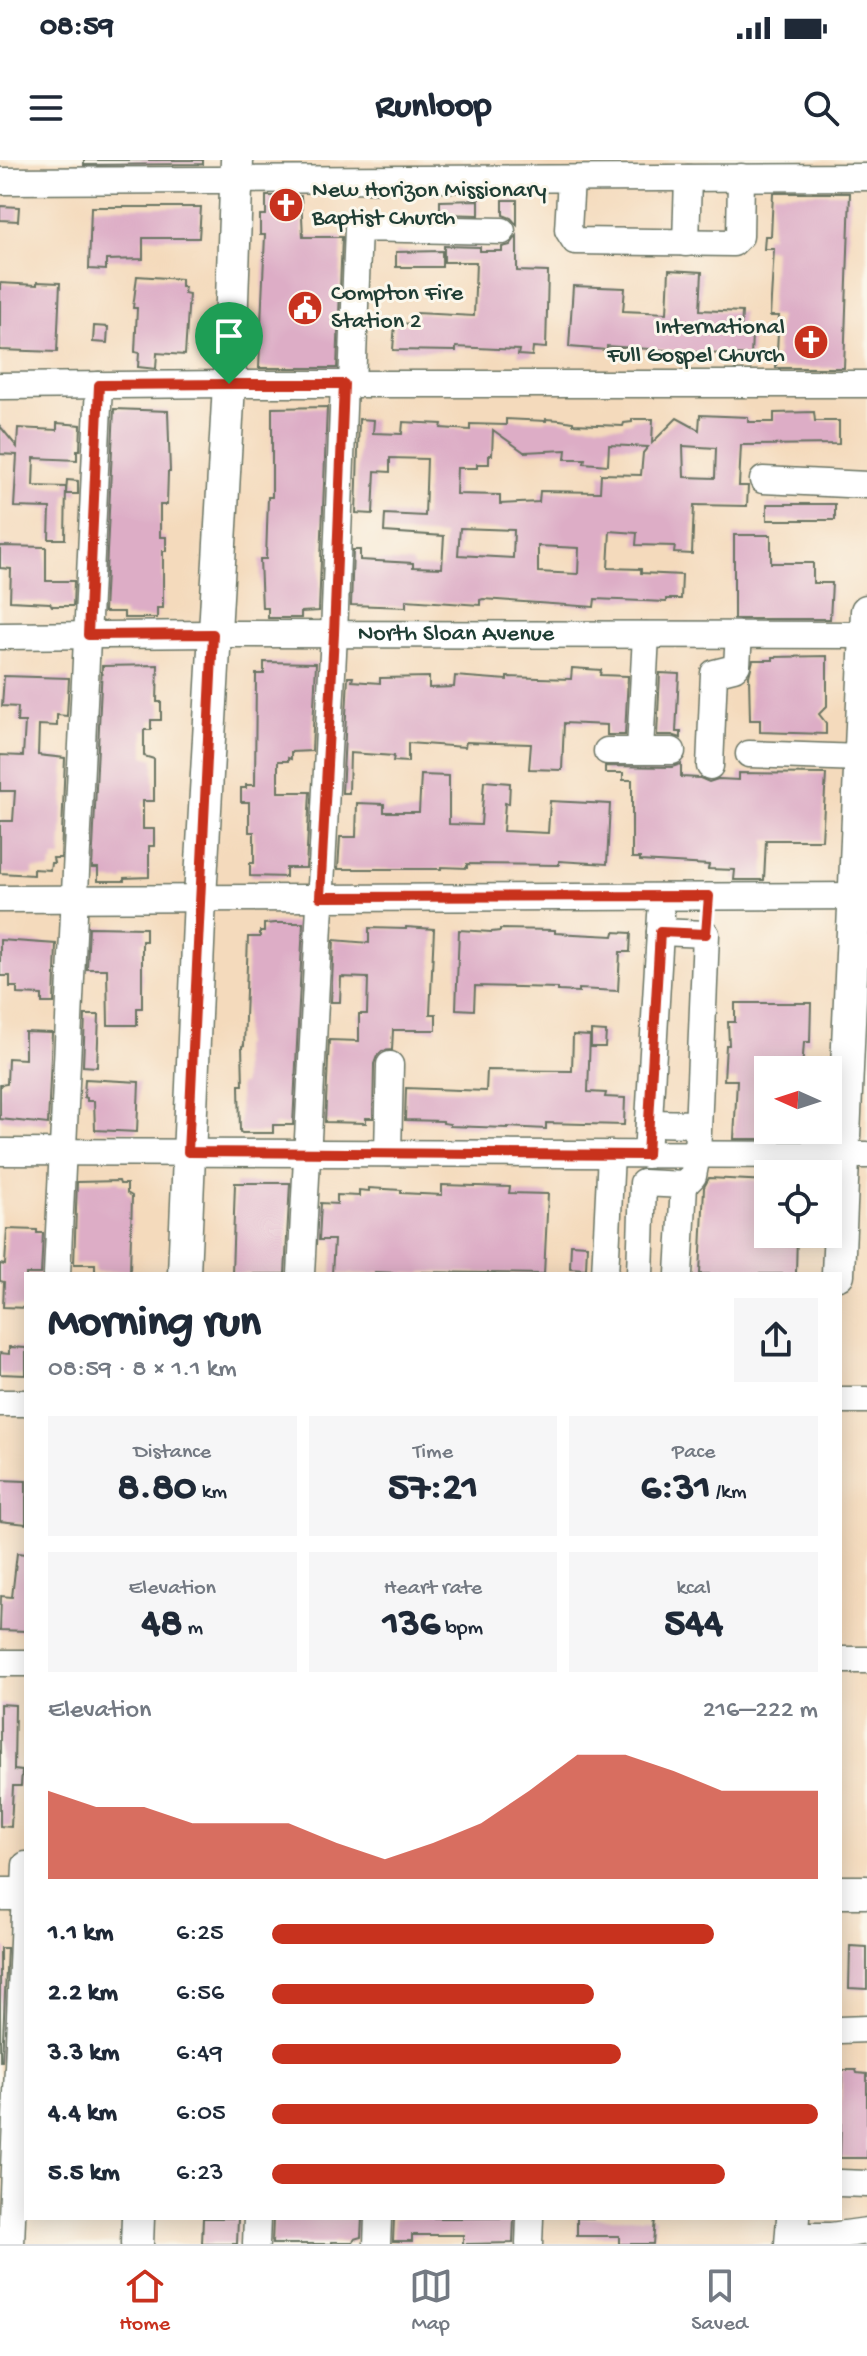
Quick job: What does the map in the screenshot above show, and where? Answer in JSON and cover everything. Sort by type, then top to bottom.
[{"type":"main road","points":[[184,1272],[213,634],[229,384],[236,170]]},
{"type":"main road","points":[[838,1272],[855,1156],[863,795],[861,758],[867,627]]},
{"type":"main road","points":[[842,1892],[867,1892]]},
{"type":"main road","points":[[137,2244],[138,2220]]},
{"type":"street","points":[[0,181],[236,170],[427,170],[571,179],[867,177]]},
{"type":"street","points":[[571,179],[568,230],[575,241],[733,243],[740,236],[741,177]]},
{"type":"street","points":[[686,243],[688,178]]},
{"type":"street","points":[[301,1272],[358,228],[502,231]]},
{"type":"street","points":[[0,386],[867,384]]},
{"type":"street","points":[[57,1272],[99,385]]},
{"type":"street","points":[[763,480],[867,485]]},
{"type":"street","name":"North Sloan Avenue","points":[[0,636],[739,635],[867,627]]},
{"type":"street","points":[[640,750],[646,635]]},
{"type":"street","points":[[710,766],[714,673],[737,665],[739,635]]},
{"type":"street","points":[[607,751],[672,751]]},
{"type":"street","points":[[749,754],[861,758]]},
{"type":"street","points":[[647,1155],[661,896]]},
{"type":"street","points":[[679,1272],[684,1185],[693,1176],[697,1155],[709,896]]},
{"type":"street","points":[[0,899],[861,896]]},
{"type":"street","points":[[660,932],[706,934]]},
{"type":"street","points":[[388,1153],[390,1065]]},
{"type":"street","points":[[649,1123],[698,1124]]},
{"type":"street","points":[[0,1152],[855,1156]]},
{"type":"street","points":[[605,1272],[611,1154]]},
{"type":"street","points":[[640,1272],[643,1183],[684,1185]]},
{"type":"street","points":[[842,1400],[867,1400]]},
{"type":"street","points":[[0,1403],[24,1403]]},
{"type":"street","points":[[842,1660],[867,1660]]},
{"type":"street","points":[[0,1663],[24,1663]]},
{"type":"street","points":[[11,2244],[19,1886]]},
{"type":"street","points":[[842,2030],[867,2029]]},
{"type":"street","points":[[842,2183],[867,2184]]},
{"type":"street","points":[[256,2244],[257,2220]]},
{"type":"street","points":[[377,2244],[378,2220]]},
{"type":"street","points":[[529,2244],[530,2220]]},
{"type":"street","points":[[792,2233],[831,2236],[867,2231]]},
{"type":"building","points":[[84,160],[203,160],[203,164],[84,165]]},
{"type":"building","points":[[773,193],[850,193],[844,368],[776,368],[779,316],[770,316],[774,249],[764,249],[765,236],[771,236]]},
{"type":"building","name":"Compton Fire Station 2","points":[[266,196],[301,196],[303,237],[342,237],[337,368],[259,368],[265,235],[260,235],[260,215],[266,215]]},
{"type":"building","points":[[479,200],[479,215],[440,214],[440,201]]},
{"type":"building","points":[[503,200],[517,200],[517,225],[503,215]]},
{"type":"building","points":[[0,206],[19,207],[18,221],[0,220]]},
{"type":"building","points":[[91,207],[201,207],[199,238],[143,238],[143,259],[106,260],[106,270],[89,269]]},
{"type":"building","points":[[517,236],[517,271],[548,272],[546,348],[533,347],[532,356],[518,355],[519,350],[456,347],[456,351],[393,350],[395,323],[416,324],[417,313],[474,316],[476,262],[444,262],[444,246],[502,251],[502,247],[510,245]]},
{"type":"building","points":[[442,251],[442,267],[396,267],[396,252]]},
{"type":"building","points":[[669,270],[702,272],[700,310],[742,312],[741,333],[752,334],[751,356],[607,346],[607,350],[569,347],[573,286],[625,288],[623,311],[667,313]]},
{"type":"building","points":[[137,276],[181,279],[184,293],[189,294],[185,355],[157,353],[156,369],[138,367],[139,353],[135,352],[137,308],[133,308]]},
{"type":"building","points":[[37,282],[60,283],[57,352],[0,350],[0,283],[37,285]]},
{"type":"building","points":[[94,326],[108,327],[107,343],[93,342]]},
{"type":"building","points":[[327,407],[319,611],[301,612],[301,618],[268,618],[268,608],[262,608],[260,559],[266,559],[268,497],[272,497],[272,408]]},
{"type":"building","points":[[114,409],[168,411],[170,472],[167,505],[160,505],[160,537],[166,537],[166,551],[163,551],[163,608],[157,608],[157,618],[124,618],[124,612],[104,612]]},
{"type":"building","points":[[814,412],[815,421],[839,421],[839,444],[741,445],[739,486],[748,486],[747,506],[694,505],[692,554],[674,553],[675,546],[636,545],[637,533],[610,531],[608,568],[682,575],[681,599],[666,599],[666,602],[595,599],[594,607],[483,599],[480,605],[406,600],[406,607],[351,605],[353,550],[360,550],[360,560],[442,568],[444,536],[384,532],[385,514],[425,516],[427,459],[390,458],[390,472],[375,471],[373,514],[356,513],[359,419],[374,420],[373,433],[402,434],[403,422],[442,424],[441,428],[470,430],[470,424],[506,425],[506,419],[623,426],[632,419],[653,419],[652,443],[677,418],[699,430],[700,415],[748,417],[748,422],[774,422],[774,413]],"holes":[[[493,430],[524,452],[566,450],[565,459],[585,459],[584,463],[608,465],[609,445],[648,447],[643,453],[641,475],[601,474],[600,492],[540,491],[539,502],[500,504],[500,495],[456,494],[457,468],[477,468],[477,464],[489,464],[489,455],[492,455]],[[683,446],[716,448],[715,478],[684,477]],[[460,528],[514,530],[513,558],[458,555]],[[538,546],[579,548],[578,574],[538,572]]]},
{"type":"building","points":[[57,423],[81,425],[80,450],[77,450],[77,460],[34,458],[33,486],[66,487],[65,539],[49,539],[50,508],[14,507],[17,455],[0,454],[0,426],[17,447],[18,428],[57,430]]},
{"type":"building","points":[[67,480],[78,481],[78,494],[66,494]]},
{"type":"building","points":[[767,504],[835,504],[835,520],[767,520]]},
{"type":"building","points":[[734,535],[771,535],[771,563],[813,563],[813,583],[832,583],[830,619],[734,619]]},
{"type":"building","points":[[0,546],[46,547],[46,581],[74,581],[73,606],[10,601],[11,569],[0,568]]},
{"type":"building","points":[[827,656],[827,706],[819,714],[826,723],[826,734],[760,732],[760,720],[750,720],[749,676],[753,660]]},
{"type":"building","points":[[264,662],[316,663],[312,751],[291,752],[291,759],[278,761],[278,792],[310,792],[306,868],[286,868],[286,877],[250,876],[250,863],[254,863],[254,832],[249,832],[249,802],[241,802],[241,788],[255,785],[256,674],[264,674]]},
{"type":"building","points":[[158,665],[157,702],[161,702],[161,720],[151,720],[151,730],[144,730],[144,756],[154,759],[154,801],[143,801],[143,829],[154,829],[154,846],[149,846],[149,877],[98,881],[98,868],[92,868],[102,666]]},
{"type":"building","points":[[572,668],[601,670],[600,675],[628,676],[625,735],[607,735],[607,725],[564,723],[562,770],[529,769],[531,744],[466,742],[465,747],[408,743],[408,762],[393,761],[394,756],[350,753],[349,793],[342,793],[348,677],[353,677],[352,681],[380,683],[380,678],[429,677],[429,688],[454,687],[455,676],[507,680],[507,677],[571,679]]},
{"type":"building","points":[[660,673],[679,674],[676,732],[681,732],[681,738],[657,735]]},
{"type":"building","points":[[4,676],[69,678],[67,716],[57,715],[57,726],[39,725],[38,755],[65,758],[61,858],[53,858],[50,870],[33,869],[33,875],[0,873],[0,821],[13,821],[15,791],[0,791],[0,755],[23,756],[25,722],[17,722],[18,707],[2,706]]},
{"type":"building","points":[[681,764],[681,777],[709,782],[739,780],[739,773],[826,774],[822,840],[766,840],[764,880],[734,880],[735,870],[708,869],[709,865],[632,858],[632,780],[623,780],[623,773],[605,773],[605,766],[672,767]]},
{"type":"building","points":[[421,775],[449,776],[449,824],[481,825],[484,781],[510,783],[503,831],[548,833],[550,801],[610,804],[607,864],[559,861],[559,865],[467,864],[467,868],[338,869],[340,837],[356,837],[357,803],[384,804],[384,812],[419,812]]},
{"type":"building","points":[[303,923],[293,1125],[273,1125],[273,1133],[242,1133],[239,1085],[243,1085],[248,937],[260,937],[264,924]]},
{"type":"building","points":[[89,927],[146,928],[146,941],[142,941],[142,1008],[137,1008],[137,1025],[108,1025],[107,969],[87,969]]},
{"type":"building","points":[[369,928],[434,929],[430,1014],[436,1014],[436,1030],[393,1030],[392,1050],[382,1051],[374,1064],[373,1118],[366,1118],[366,1123],[325,1122],[329,1040],[359,1041],[359,1014],[367,1014],[368,978],[341,977],[340,1002],[331,1002],[334,940],[369,943]]},
{"type":"building","points":[[500,929],[555,930],[555,933],[613,936],[614,932],[631,933],[630,952],[620,952],[618,991],[475,986],[474,1010],[456,1009],[459,930],[491,932]]},
{"type":"building","points":[[0,940],[56,944],[54,1003],[42,1003],[42,995],[17,994],[17,987],[10,987],[10,976],[0,976]]},
{"type":"building","points":[[735,1003],[811,1003],[810,1042],[804,1042],[803,1056],[754,1056],[754,1139],[734,1139],[737,1080],[724,1080],[726,1045],[729,1045],[728,1022],[735,1022]]},
{"type":"building","points":[[85,1015],[99,1015],[97,1067],[83,1066]]},
{"type":"building","points":[[591,1031],[606,1032],[605,1047],[591,1047]]},
{"type":"building","points":[[25,1032],[52,1033],[48,1124],[0,1119],[0,1085],[7,1084],[8,1058],[25,1059]]},
{"type":"building","points":[[573,1035],[590,1036],[588,1092],[625,1098],[624,1125],[546,1123],[546,1129],[450,1126],[443,1121],[405,1120],[406,1088],[486,1091],[487,1070],[572,1071]]},
{"type":"building","points":[[85,1079],[139,1082],[137,1132],[95,1130],[94,1101],[87,1101],[84,1097]]},
{"type":"building","points":[[709,1178],[754,1180],[754,1248],[797,1248],[796,1272],[700,1272],[704,1187]]},
{"type":"building","points":[[119,1181],[120,1184],[127,1184],[127,1193],[132,1196],[130,1271],[95,1272],[95,1264],[74,1264],[77,1182]]},
{"type":"building","points":[[235,1183],[290,1183],[285,1272],[232,1272]]},
{"type":"building","points":[[442,1185],[510,1187],[509,1193],[548,1194],[544,1272],[332,1272],[334,1240],[319,1240],[321,1203],[337,1204],[337,1195],[359,1196],[359,1190],[369,1191],[369,1188],[442,1195]]},
{"type":"building","points":[[7,1229],[43,1233],[41,1272],[24,1272],[24,1308],[3,1307],[4,1282],[0,1281],[0,1264],[5,1265]]},
{"type":"building","points":[[571,1244],[587,1245],[586,1269],[570,1268]]},
{"type":"building","points":[[9,1347],[24,1348],[24,1375],[0,1374],[0,1353],[9,1354]]},
{"type":"building","points":[[0,1480],[24,1481],[24,1524],[0,1521]]},
{"type":"building","points":[[17,1553],[24,1554],[24,1631],[0,1630],[1,1596],[12,1597]]},
{"type":"building","points":[[0,1704],[15,1705],[14,1770],[22,1771],[21,1786],[13,1786],[11,1827],[0,1826]]},
{"type":"building","points":[[850,1946],[867,1947],[867,1989],[849,1988]]},
{"type":"building","points":[[0,1948],[7,1948],[2,2061],[0,2061]]},
{"type":"building","points":[[842,2070],[867,2074],[867,2158],[842,2158]]},
{"type":"building","points":[[203,2220],[238,2220],[237,2244],[202,2244]]},
{"type":"building","points":[[273,2220],[362,2220],[361,2237],[353,2242],[272,2244]]},
{"type":"building","points":[[394,2220],[514,2220],[513,2243],[463,2244],[463,2235],[412,2235],[412,2241],[393,2241]]},
{"type":"building","points":[[577,2220],[655,2220],[653,2244],[619,2244],[619,2236],[577,2236]]},
{"type":"place","name":"New Horizon Missionary Baptist Church","points":[[286,205]]},
{"type":"place","name":"Compton Fire Station 2","points":[[305,308]]},
{"type":"place","name":"International Full Gospel Church","points":[[811,342]]},
{"type":"route","points":[[229,384],[344,384],[320,897],[709,896],[706,934],[660,932],[647,1155],[188,1152],[213,634],[88,635],[99,385],[229,384]]}]
